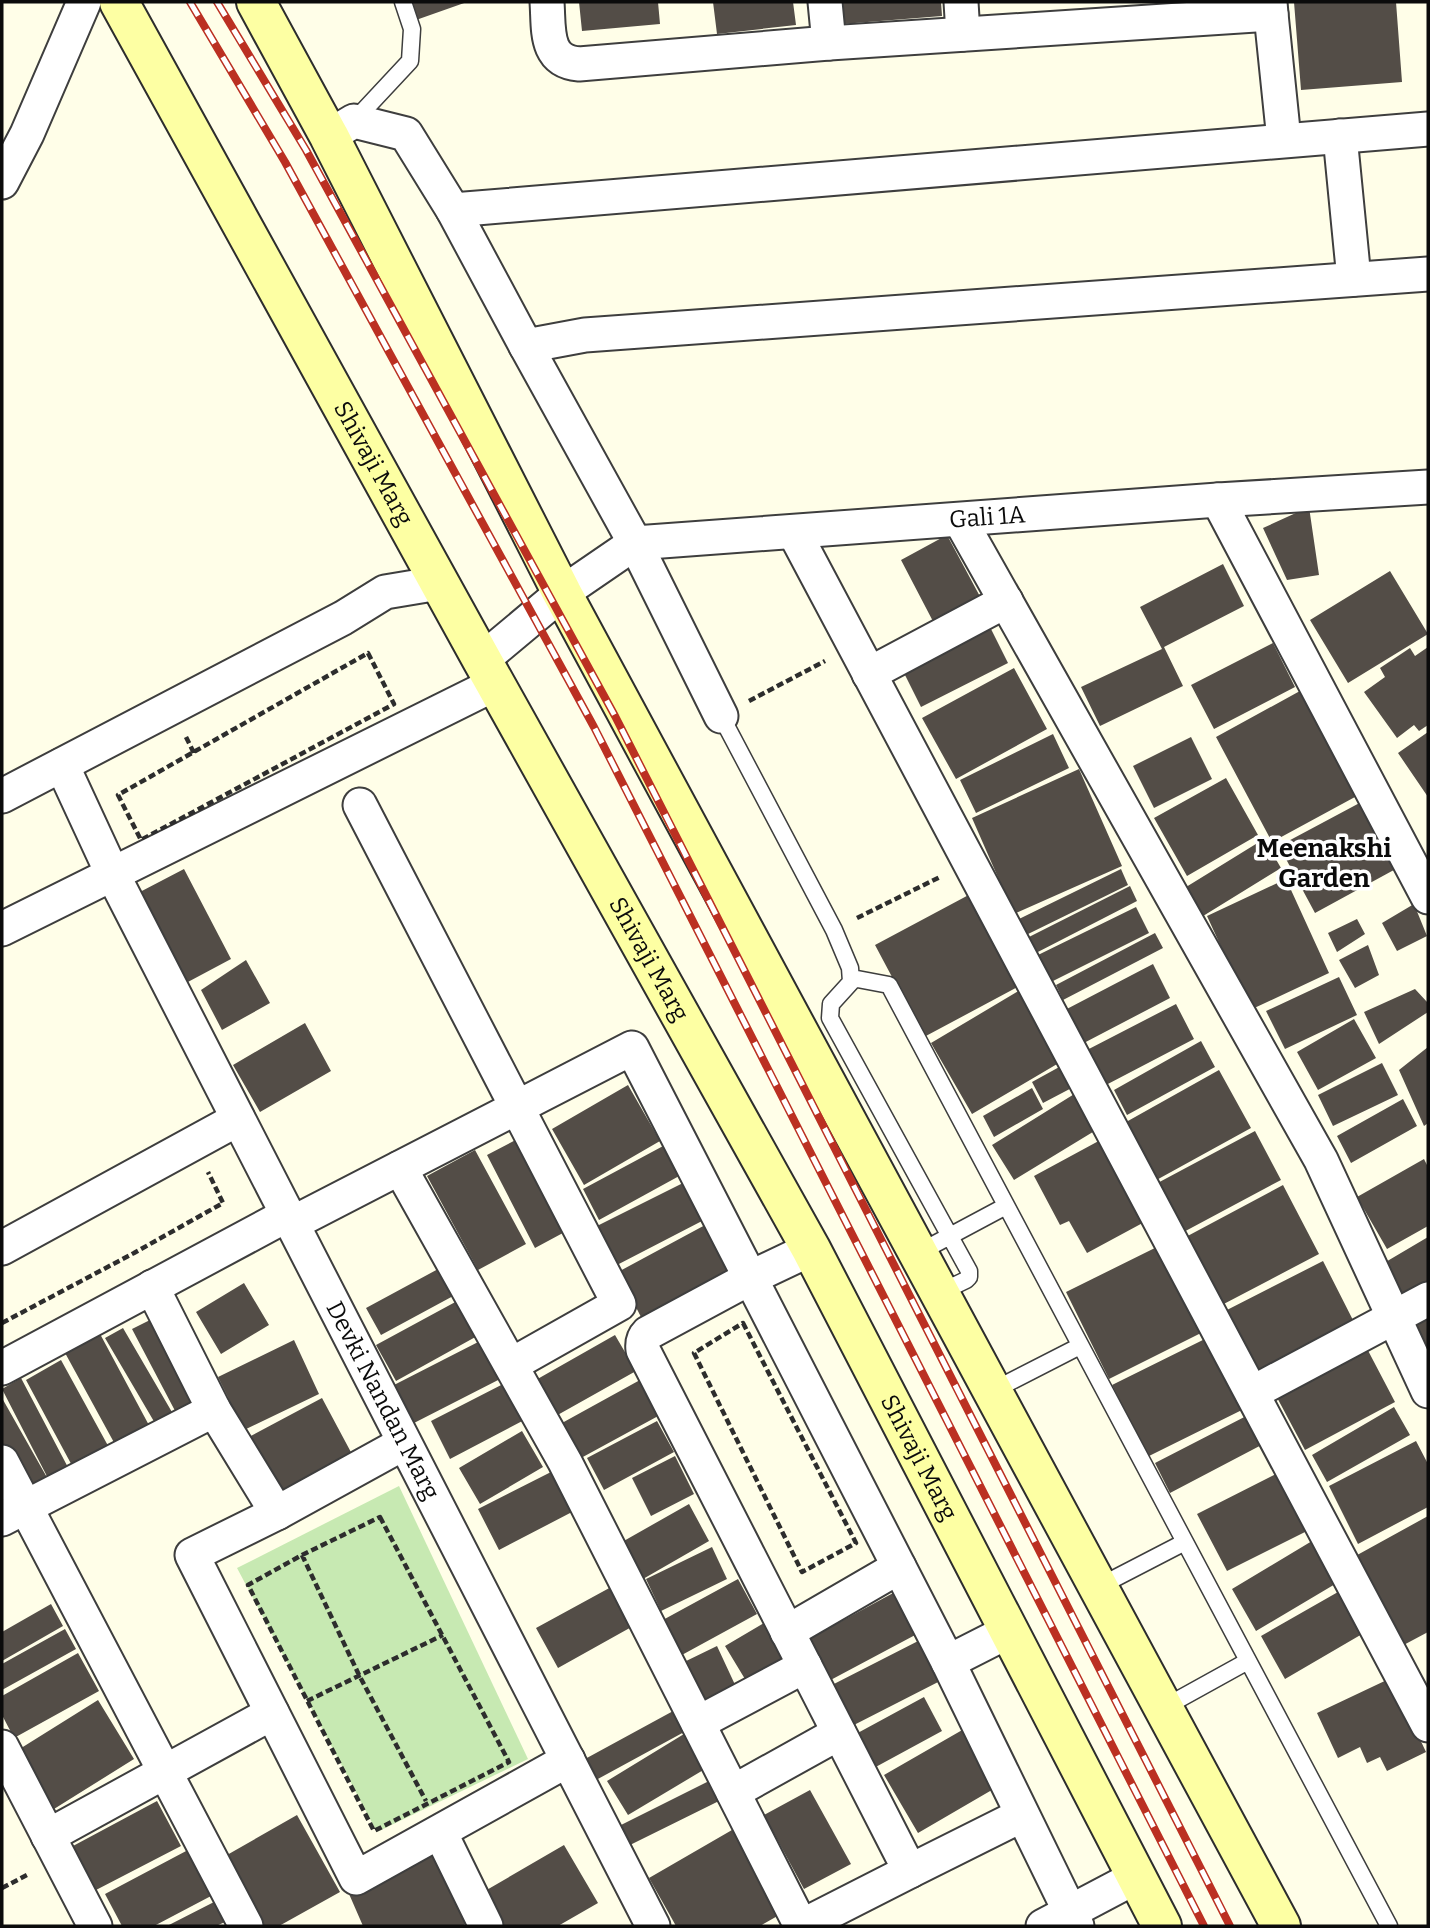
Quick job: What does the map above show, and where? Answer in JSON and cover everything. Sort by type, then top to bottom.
[{"type":"main road","name":"Shivaji Marg","points":[[120,2],[488,672],[811,1249],[1162,1926]]},
{"type":"main road","points":[[256,2],[342,128],[562,593],[933,1244],[939,1293],[1281,1926]]},
{"type":"street","points":[[2,182],[27,134],[84,2]]},
{"type":"street","points":[[547,2],[550,38],[558,58],[566,63],[579,64],[964,34],[1138,12],[1270,8],[1284,141]]},
{"type":"street","points":[[825,2],[828,43]]},
{"type":"street","points":[[961,2],[964,34]]},
{"type":"street","points":[[342,128],[406,134],[453,210],[635,543],[721,716]]},
{"type":"street","points":[[453,210],[1428,129]]},
{"type":"street","points":[[1340,136],[1354,279]]},
{"type":"street","points":[[526,346],[585,335],[1428,274]]},
{"type":"street","name":"Gali 1A","points":[[635,543],[1428,487]]},
{"type":"street","points":[[1218,500],[1428,897]]},
{"type":"street","points":[[960,520],[1321,1160],[1428,1391]]},
{"type":"street","points":[[794,531],[1428,1725]]},
{"type":"street","points":[[2,929],[113,875],[488,672],[562,593],[635,543]]},
{"type":"street","points":[[2,796],[343,618],[385,592],[439,583]]},
{"type":"street","points":[[869,674],[1006,601]]},
{"type":"street","name":"Devki Nandan Marg","points":[[62,765],[113,875],[653,1926]]},
{"type":"street","points":[[360,805],[619,1304],[511,1365]]},
{"type":"street","points":[[2,1368],[152,1287],[400,1168],[632,1048],[948,1662],[1022,1815],[1063,1922],[1136,1877]]},
{"type":"street","points":[[2,1248],[238,1119]]},
{"type":"street","points":[[400,1168],[565,1462],[801,1926],[1022,1815]]},
{"type":"street","points":[[811,1249],[750,1278],[648,1333],[643,1340],[643,1350],[910,1871]]},
{"type":"street","points":[[152,1287],[214,1410],[277,1513]]},
{"type":"street","points":[[1252,1393],[1428,1299]]},
{"type":"street","points":[[14,1512],[214,1410]]},
{"type":"street","points":[[404,1443],[277,1513],[192,1555],[356,1878],[434,1818],[568,1760]]},
{"type":"street","points":[[2,1462],[14,1512],[165,1771],[246,1926]]},
{"type":"street","points":[[787,1632],[899,1567]]},
{"type":"street","points":[[948,1662],[1009,1631]]},
{"type":"street","points":[[698,1723],[805,1666]]},
{"type":"street","points":[[48,1836],[272,1713]]},
{"type":"street","points":[[733,1792],[839,1733]]},
{"type":"street","points":[[2,1747],[95,1926]]},
{"type":"street","points":[[434,1818],[480,1924]]},
{"type":"lane","points":[[342,128],[410,61],[412,29],[403,2]]},
{"type":"lane","points":[[721,716],[834,930],[852,978]]},
{"type":"lane","points":[[852,978],[831,1004],[830,1018],[933,1244],[1006,1206]]},
{"type":"lane","points":[[852,978],[889,985],[1389,1926]]},
{"type":"lane","points":[[992,1391],[1080,1346]]},
{"type":"lane","points":[[1098,1587],[1185,1542]]},
{"type":"lane","points":[[1163,1708],[1248,1661]]},
{"type":"path","points":[[368,653],[394,704],[141,841],[118,795],[194,753],[368,653]]},
{"type":"path","points":[[721,716],[828,660]]},
{"type":"path","points":[[834,930],[949,872]]},
{"type":"path","points":[[2,1323],[134,1254],[223,1203],[205,1168]]},
{"type":"path","points":[[743,1323],[856,1543],[802,1572],[754,1475],[694,1353],[743,1323]]},
{"type":"path","points":[[380,1517],[509,1762],[434,1818],[374,1831],[248,1585],[302,1555],[380,1517]]},
{"type":"path","points":[[302,1555],[359,1675],[434,1818]]},
{"type":"path","points":[[308,1700],[443,1635]]},
{"type":"path","points":[[2,1888],[32,1873]]},
{"type":"green space","points":[[399,1486],[528,1759],[377,1832],[237,1568]]},
{"type":"building","points":[[409,2],[467,2],[416,20]]},
{"type":"building","points":[[579,2],[658,2],[660,24],[582,31]]},
{"type":"building","points":[[713,2],[793,2],[796,25],[717,34]]},
{"type":"building","points":[[828,2],[941,2],[942,16],[830,25]]},
{"type":"building","points":[[1294,2],[1396,2],[1402,82],[1301,90]]},
{"type":"building","points":[[1309,507],[1319,575],[1287,580],[1263,528]]},
{"type":"building","points":[[947,535],[984,604],[937,629],[901,560]]},
{"type":"building","points":[[1223,564],[1244,606],[1164,647],[1183,686],[1100,726],[1081,687],[1162,649],[1140,607]]},
{"type":"building","points":[[1390,571],[1428,634],[1348,683],[1310,620]]},
{"type":"building","points":[[989,625],[1008,663],[921,707],[902,669]]},
{"type":"building","points":[[1273,643],[1295,687],[1214,729],[1191,685]]},
{"type":"building","points":[[1428,647],[1428,725],[1419,731],[1414,725],[1397,738],[1364,692],[1385,677],[1380,668],[1410,648],[1415,656]]},
{"type":"building","points":[[1014,668],[1047,729],[956,779],[922,718]]},
{"type":"building","points":[[1309,686],[1366,791],[1272,842],[1216,737]]},
{"type":"building","points":[[1428,732],[1428,797],[1398,753]]},
{"type":"building","points":[[1053,734],[1069,768],[976,813],[960,780]]},
{"type":"building","points":[[1191,737],[1212,779],[1154,808],[1133,766]]},
{"type":"building","points":[[1079,769],[1122,866],[1014,914],[972,818]]},
{"type":"building","points":[[1226,778],[1258,835],[1187,876],[1154,818]]},
{"type":"building","points":[[1367,799],[1403,865],[1315,913],[1279,846]]},
{"type":"building","points":[[1264,839],[1281,868],[1195,921],[1178,892]]},
{"type":"building","points":[[184,869],[231,959],[186,983],[138,893]]},
{"type":"building","points":[[1121,869],[1128,885],[1026,935],[1019,919]]},
{"type":"building","points":[[1286,879],[1329,973],[1250,1010],[1207,916]]},
{"type":"building","points":[[1130,886],[1137,901],[1032,955],[1025,939]]},
{"type":"building","points":[[978,890],[1027,982],[924,1037],[875,945]]},
{"type":"building","points":[[1414,904],[1427,936],[1397,951],[1382,923]]},
{"type":"building","points":[[1136,907],[1149,933],[1051,982],[1038,955]]},
{"type":"building","points":[[1357,919],[1365,934],[1337,952],[1328,933]]},
{"type":"building","points":[[1155,933],[1163,948],[1063,1000],[1056,985]]},
{"type":"building","points":[[1368,945],[1379,975],[1355,988],[1339,960]]},
{"type":"building","points":[[246,960],[270,1003],[222,1030],[201,990]]},
{"type":"building","points":[[1153,964],[1170,998],[1080,1045],[1063,1011]]},
{"type":"building","points":[[1339,977],[1357,1015],[1285,1049],[1266,1011]]},
{"type":"building","points":[[1027,986],[1069,1057],[972,1114],[931,1043]]},
{"type":"building","points":[[1415,989],[1428,1003],[1428,1012],[1379,1044],[1364,1012]]},
{"type":"building","points":[[1176,1004],[1194,1039],[1104,1086],[1085,1051]]},
{"type":"building","points":[[1354,1019],[1376,1058],[1318,1090],[1297,1052]]},
{"type":"building","points":[[305,1023],[331,1071],[260,1112],[233,1065]]},
{"type":"building","points":[[1201,1041],[1215,1067],[1127,1115],[1114,1090]]},
{"type":"building","points":[[1428,1047],[1428,1123],[1424,1126],[1399,1070]]},
{"type":"building","points":[[1072,1060],[1083,1082],[1043,1103],[1032,1082]]},
{"type":"building","points":[[1382,1063],[1398,1095],[1333,1126],[1318,1095]]},
{"type":"building","points":[[1219,1070],[1251,1128],[1151,1183],[1119,1126]]},
{"type":"building","points":[[628,1085],[660,1141],[584,1185],[552,1129]]},
{"type":"building","points":[[1032,1088],[1043,1109],[994,1137],[983,1116]]},
{"type":"building","points":[[1084,1088],[1106,1124],[1014,1180],[992,1145]]},
{"type":"building","points":[[1403,1099],[1417,1126],[1351,1163],[1337,1136]]},
{"type":"building","points":[[1255,1131],[1281,1180],[1178,1235],[1152,1186]]},
{"type":"building","points":[[525,1135],[574,1227],[535,1248],[487,1155]]},
{"type":"building","points":[[1106,1137],[1150,1219],[1087,1253],[1069,1221],[1060,1225],[1034,1176]]},
{"type":"building","points":[[665,1145],[681,1175],[599,1220],[583,1189]]},
{"type":"building","points":[[475,1150],[526,1244],[478,1270],[427,1176]]},
{"type":"building","points":[[1424,1159],[1428,1167],[1428,1226],[1387,1249],[1357,1197]]},
{"type":"building","points":[[683,1183],[702,1221],[615,1266],[595,1227]]},
{"type":"building","points":[[1283,1185],[1319,1254],[1218,1307],[1182,1239]]},
{"type":"building","points":[[707,1224],[730,1269],[641,1317],[618,1272]]},
{"type":"building","points":[[1428,1237],[1428,1298],[1409,1309],[1384,1263]]},
{"type":"building","points":[[1167,1242],[1211,1328],[1109,1379],[1066,1292]]},
{"type":"building","points":[[1323,1261],[1356,1326],[1257,1378],[1223,1312]]},
{"type":"building","points":[[440,1268],[455,1295],[381,1335],[366,1308]]},
{"type":"building","points":[[244,1283],[269,1325],[221,1354],[196,1312]]},
{"type":"building","points":[[459,1300],[479,1335],[396,1381],[376,1345]]},
{"type":"building","points":[[1428,1310],[1428,1365],[1406,1321]]},
{"type":"building","points":[[158,1316],[208,1413],[183,1426],[132,1329]]},
{"type":"building","points":[[123,1328],[176,1419],[159,1430],[105,1338]]},
{"type":"building","points":[[99,1332],[151,1429],[117,1448],[64,1351]]},
{"type":"building","points":[[1217,1333],[1252,1405],[1147,1457],[1112,1385]]},
{"type":"building","points":[[615,1335],[636,1371],[554,1417],[534,1381]]},
{"type":"building","points":[[484,1339],[504,1377],[414,1423],[394,1385]]},
{"type":"building","points":[[294,1340],[319,1394],[244,1430],[218,1377]]},
{"type":"building","points":[[1363,1341],[1395,1402],[1305,1450],[1273,1390]]},
{"type":"building","points":[[61,1360],[112,1453],[76,1473],[26,1380]]},
{"type":"building","points":[[21,1378],[72,1475],[52,1486],[2,1389]]},
{"type":"building","points":[[640,1380],[660,1415],[581,1458],[562,1423]]},
{"type":"building","points":[[509,1381],[528,1418],[450,1459],[431,1421]]},
{"type":"building","points":[[2,1398],[49,1481],[26,1494],[2,1451]]},
{"type":"building","points":[[322,1398],[353,1456],[277,1496],[247,1438]]},
{"type":"building","points":[[1394,1407],[1410,1435],[1327,1482],[1312,1455]]},
{"type":"building","points":[[1256,1411],[1271,1440],[1170,1493],[1155,1463]]},
{"type":"building","points":[[657,1421],[674,1452],[604,1490],[587,1458]]},
{"type":"building","points":[[522,1431],[543,1467],[480,1504],[459,1468]]},
{"type":"building","points":[[1416,1441],[1428,1464],[1428,1507],[1358,1544],[1329,1486]]},
{"type":"building","points":[[675,1456],[694,1494],[651,1516],[632,1478]]},
{"type":"building","points":[[1288,1468],[1317,1526],[1227,1571],[1197,1514]]},
{"type":"building","points":[[551,1472],[572,1512],[499,1550],[478,1509]]},
{"type":"building","points":[[689,1504],[709,1541],[643,1579],[622,1542]]},
{"type":"building","points":[[1428,1516],[1428,1632],[1398,1648],[1350,1559]]},
{"type":"building","points":[[1322,1535],[1347,1577],[1256,1631],[1232,1589]]},
{"type":"building","points":[[712,1547],[727,1579],[661,1611],[646,1579]]},
{"type":"building","points":[[738,1579],[757,1614],[680,1656],[661,1621]]},
{"type":"building","points":[[613,1586],[635,1625],[558,1668],[536,1628]]},
{"type":"building","points":[[1345,1588],[1369,1630],[1285,1679],[1261,1636]]},
{"type":"building","points":[[895,1592],[917,1634],[825,1683],[803,1642]]},
{"type":"building","points":[[51,1604],[63,1626],[2,1661],[2,1632]]},
{"type":"building","points":[[771,1619],[797,1662],[751,1689],[725,1646]]},
{"type":"building","points":[[65,1629],[76,1649],[2,1690],[2,1664]]},
{"type":"building","points":[[924,1638],[944,1679],[850,1727],[830,1686]]},
{"type":"building","points":[[717,1646],[737,1689],[702,1706],[682,1663]]},
{"type":"building","points":[[78,1653],[99,1691],[14,1738],[2,1715],[2,1696]]},
{"type":"building","points":[[1391,1678],[1426,1752],[1387,1771],[1380,1757],[1367,1763],[1360,1747],[1338,1758],[1317,1713]]},
{"type":"building","points":[[924,1697],[942,1731],[872,1769],[854,1735]]},
{"type":"building","points":[[98,1700],[134,1759],[54,1809],[18,1750]]},
{"type":"building","points":[[675,1710],[686,1731],[596,1780],[585,1759]]},
{"type":"building","points":[[964,1729],[997,1787],[918,1833],[884,1775]]},
{"type":"building","points":[[684,1734],[705,1769],[628,1815],[607,1781]]},
{"type":"building","points":[[711,1780],[721,1800],[630,1845],[621,1825]]},
{"type":"building","points":[[810,1790],[851,1864],[804,1889],[764,1815]]},
{"type":"building","points":[[157,1801],[181,1846],[96,1890],[73,1846]]},
{"type":"building","points":[[297,1815],[340,1892],[279,1926],[257,1926],[220,1859]]},
{"type":"building","points":[[732,1830],[781,1914],[760,1926],[676,1926],[649,1878]]},
{"type":"building","points":[[564,1845],[598,1903],[558,1926],[496,1926],[478,1895]]},
{"type":"building","points":[[436,1846],[470,1922],[462,1926],[363,1926],[346,1887]]},
{"type":"building","points":[[188,1850],[211,1896],[154,1926],[122,1926],[105,1894]]},
{"type":"building","points":[[214,1902],[225,1922],[216,1926],[167,1926]]},
{"type":"railway","points":[[190,2],[285,162],[594,727],[1204,1926]]},
{"type":"railway","points":[[217,2],[306,150],[615,716],[1230,1926]]},
{"type":"district","name":"Meenakshi Garden","points":[[1324,863]]}]
